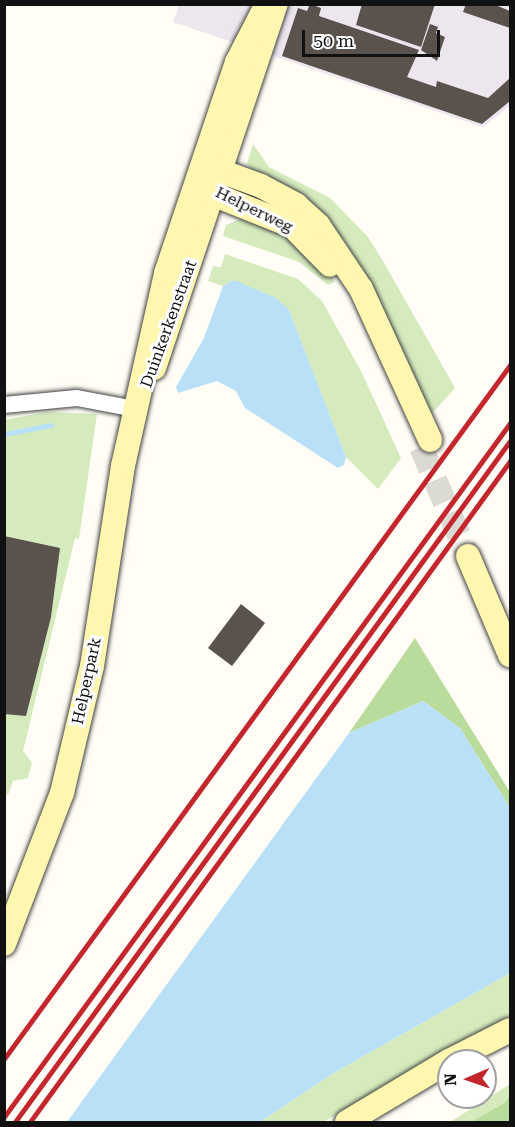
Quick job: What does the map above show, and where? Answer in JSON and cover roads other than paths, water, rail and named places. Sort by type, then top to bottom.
[{"type":"main road","name":"Duinkerkenstraat","points":[[212,181],[237,62],[267,4]]},
{"type":"main road","name":"Duinkerkenstraat","points":[[136,409],[152,326],[212,181],[276,4]]},
{"type":"main road","name":"Helperweg","points":[[212,181],[306,237],[329,263],[426,443]]},
{"type":"main road","name":"Helperpark","points":[[4,944],[64,782],[92,666],[123,466],[136,409]]},
{"type":"main road","points":[[510,629],[472,551],[510,656]]},
{"type":"main road","points":[[473,1049],[510,1030]]},
{"type":"main road","points":[[347,1122],[437,1068]]},
{"type":"street","points":[[4,405],[77,398],[136,409]]},
{"type":"water","points":[[234,280],[276,298],[289,310],[346,457],[344,465],[338,468],[245,408],[236,391],[217,381],[178,393],[176,387],[204,338],[223,286]]},
{"type":"water","points":[[423,701],[460,728],[510,808],[510,973],[332,1074],[260,1122],[67,1122],[349,733]]},
{"type":"waterway","points":[[4,434],[51,425]]},
{"type":"tunnel","points":[[421,447],[468,556]]},
{"type":"railway","points":[[4,1059],[510,365]]},
{"type":"railway","points":[[4,1117],[510,423]]},
{"type":"railway","points":[[15,1122],[510,441]]},
{"type":"railway","points":[[30,1122],[510,461]]}]
